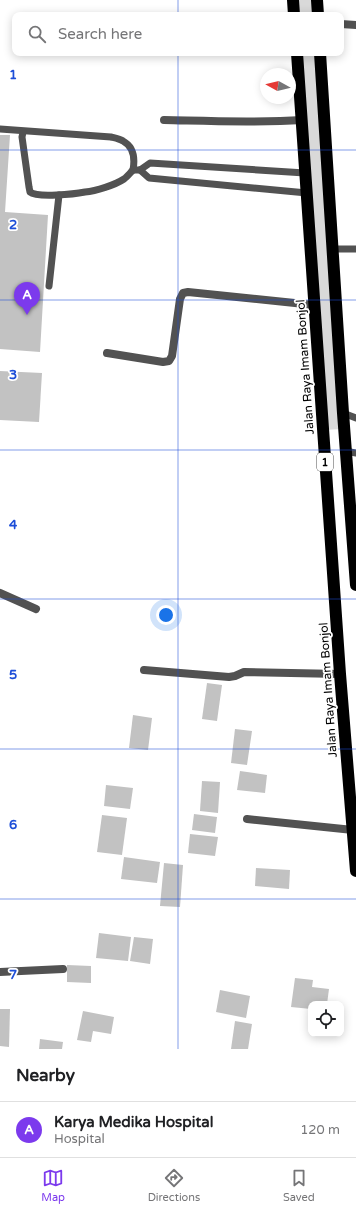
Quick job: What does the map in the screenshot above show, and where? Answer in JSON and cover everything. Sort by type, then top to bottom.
[{"type":"highway","points":[[293,0],[294,12]]},
{"type":"highway","points":[[317,0],[318,12]]},
{"type":"highway","name":"Jalan Raya Imam Bonjol","points":[[297,56],[340,674],[356,870]]},
{"type":"highway","name":"1","points":[[320,56],[344,429],[351,452],[356,584]]},
{"type":"highway","points":[[323,430],[344,429]]},
{"type":"street","points":[[344,24],[356,25]]},
{"type":"street","points":[[164,120],[279,122],[302,120]]},
{"type":"street","points":[[107,353],[162,362],[169,361],[172,356],[180,299],[183,293],[188,292],[314,305]]},
{"type":"street","points":[[0,593],[36,609]]},
{"type":"street","points":[[144,670],[229,677],[244,672],[340,674]]},
{"type":"street","points":[[247,819],[353,830]]},
{"type":"street","points":[[0,972],[63,969]]},
{"type":"lane","points":[[0,129],[23,132],[111,137],[124,141],[131,149],[136,170],[149,178],[307,192]]},
{"type":"lane","points":[[23,132],[22,137],[30,192],[36,194],[59,195],[86,192],[106,187],[124,179],[136,170],[150,163],[305,173]]},
{"type":"lane","points":[[49,286],[59,195]]},
{"type":"lane","points":[[333,249],[356,249]]},
{"type":"lane","points":[[343,413],[356,418]]},
{"type":"shaded area","points":[[293,0],[317,0],[318,12],[294,12]]},
{"type":"shaded area","points":[[297,56],[320,56],[344,429],[323,430]]},
{"type":"building","points":[[0,135],[10,135],[5,212],[48,215],[40,352],[0,349]]},
{"type":"building","points":[[0,371],[42,373],[39,422],[0,420]]},
{"type":"building","points":[[207,683],[222,685],[217,721],[202,719]]},
{"type":"building","points":[[133,715],[152,718],[148,750],[129,748]]},
{"type":"building","points":[[235,729],[252,731],[247,765],[231,763]]},
{"type":"building","points":[[240,771],[267,775],[265,793],[237,790]]},
{"type":"building","points":[[202,781],[220,782],[218,813],[200,811]]},
{"type":"building","points":[[106,785],[133,788],[130,809],[104,806]]},
{"type":"building","points":[[194,814],[217,817],[215,833],[192,830]]},
{"type":"building","points":[[102,815],[127,818],[122,855],[97,852]]},
{"type":"building","points":[[190,834],[218,837],[215,856],[188,853]]},
{"type":"building","points":[[124,857],[160,862],[157,883],[121,879]]},
{"type":"building","points":[[164,863],[183,865],[180,907],[160,906]]},
{"type":"building","points":[[256,868],[290,870],[289,889],[255,886]]},
{"type":"building","points":[[99,933],[131,937],[128,961],[96,958]]},
{"type":"building","points":[[134,937],[153,939],[150,964],[130,961]]},
{"type":"building","points":[[67,965],[91,966],[91,983],[67,982]]},
{"type":"building","points":[[295,978],[313,980],[312,987],[329,989],[327,1001],[308,1001],[308,1009],[291,1007]]},
{"type":"building","points":[[220,990],[250,996],[246,1018],[216,1012]]},
{"type":"building","points":[[0,1009],[10,1009],[9,1047],[0,1046]]},
{"type":"building","points":[[83,1011],[114,1017],[111,1034],[93,1031],[91,1042],[77,1040]]},
{"type":"building","points":[[235,1021],[252,1024],[248,1049],[231,1049]]},
{"type":"building","points":[[40,1039],[63,1042],[62,1049],[39,1049]]},
{"type":"place","name":"Karya Medika Hospital","points":[[27,315]]}]
